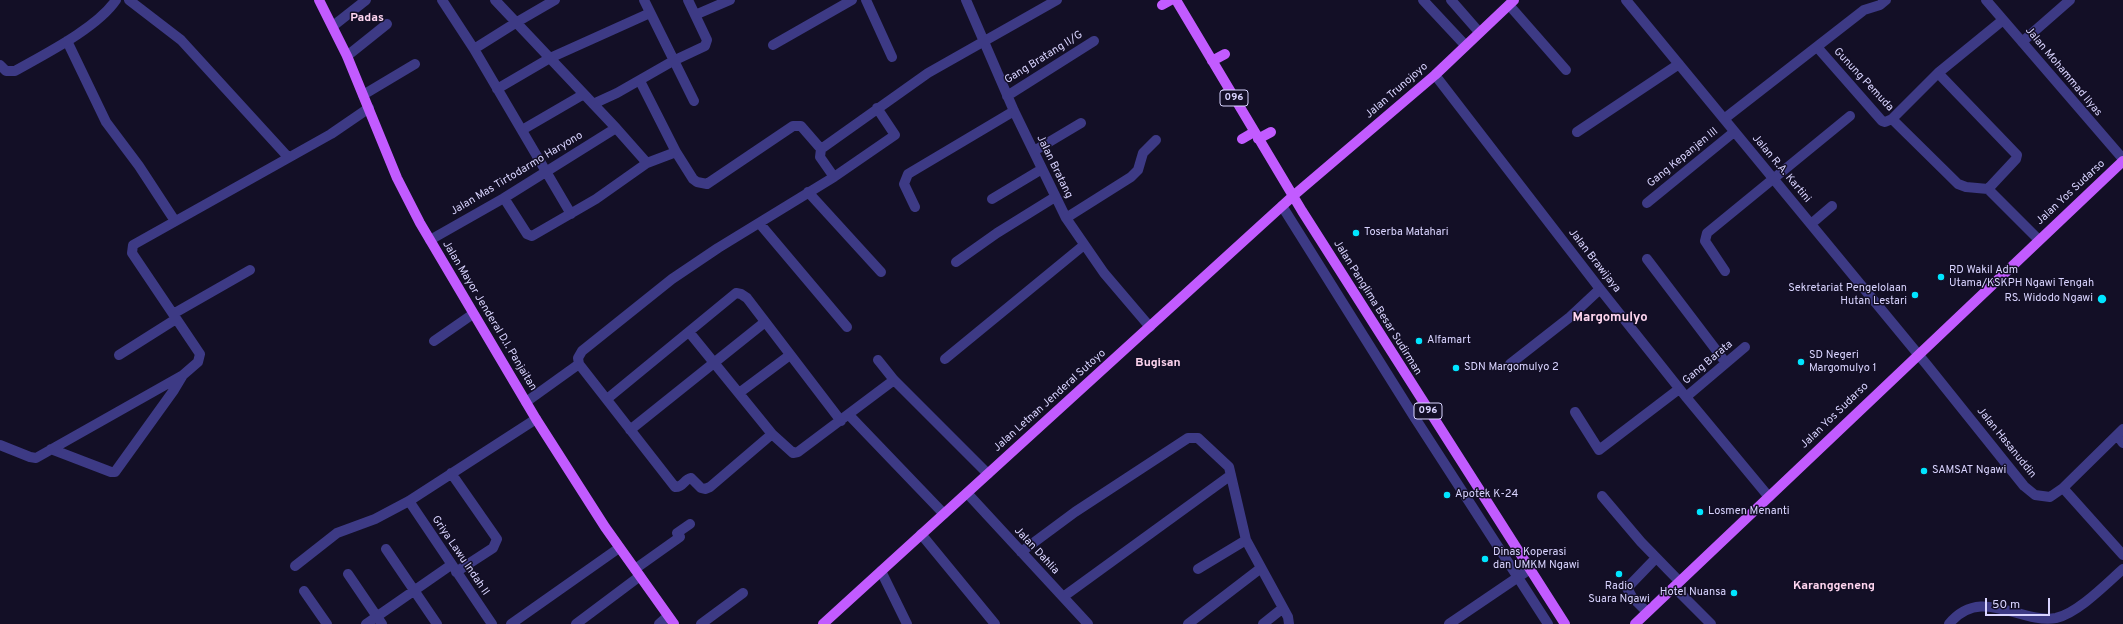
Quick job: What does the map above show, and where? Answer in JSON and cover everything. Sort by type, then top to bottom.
[{"type":"main road","name":"Jalan Mayor Jenderal D.I. Panjaitan","points":[[319,0],[347,56],[397,178],[430,240],[536,419],[619,548],[638,572],[671,620]]},
{"type":"main road","points":[[1162,6],[1171,0]]},
{"type":"main road","name":"Jalan Panglima Besar Sudirman","points":[[1176,0],[1293,196],[1565,624]]},
{"type":"main road","name":"Jalan Trunojoyo","points":[[1293,196],[1434,75],[1512,3]]},
{"type":"main road","points":[[1212,61],[1225,54]]},
{"type":"main road","points":[[1242,140],[1271,132]]},
{"type":"main road","name":"Jalan Yos Sudarso","points":[[1635,624],[2123,160]]},
{"type":"main road","name":"Jalan Letnan Jenderal Sutoyo","points":[[823,624],[1293,196]]},
{"type":"street","points":[[0,65],[6,71],[15,71],[67,41],[100,16],[116,0]]},
{"type":"street","points":[[129,0],[181,40],[288,156]]},
{"type":"street","points":[[333,26],[366,0]]},
{"type":"street","points":[[442,0],[474,49],[571,214]]},
{"type":"street","points":[[495,0],[647,163]]},
{"type":"street","points":[[474,49],[555,0]]},
{"type":"street","points":[[644,0],[694,101]]},
{"type":"street","points":[[593,104],[673,61],[705,46],[707,43],[688,0]]},
{"type":"street","points":[[695,15],[730,0]]},
{"type":"street","points":[[773,45],[852,0]]},
{"type":"street","points":[[866,0],[892,57]]},
{"type":"street","name":"Jalan Bratang","points":[[966,0],[1007,96],[1066,218],[1104,273],[1150,327]]},
{"type":"street","points":[[834,177],[820,157],[821,149],[928,73],[1057,0]]},
{"type":"street","points":[[1422,0],[1466,45]]},
{"type":"street","points":[[1451,0],[1479,32]]},
{"type":"street","name":"Jalan R.A. Kartini","points":[[1626,0],[1918,354]]},
{"type":"street","points":[[1724,119],[1864,10],[1880,5],[1886,0]]},
{"type":"street","name":"Jalan Mohammad Ilyas","points":[[1986,0],[2123,160]]},
{"type":"street","points":[[2022,42],[2070,0]]},
{"type":"street","points":[[1512,3],[1566,70]]},
{"type":"street","points":[[497,89],[550,58],[650,14]]},
{"type":"street","points":[[1892,120],[1938,73],[2004,20]]},
{"type":"street","points":[[347,56],[387,24]]},
{"type":"street","points":[[67,41],[106,122],[139,166],[175,221]]},
{"type":"street","name":"Gang Bratang II/G","points":[[1007,96],[1094,41]]},
{"type":"street","name":"Gunung Pemuda","points":[[1817,47],[1882,121],[1885,122],[1892,120],[1958,184],[1966,187],[1988,189]]},
{"type":"street","points":[[363,95],[415,64]]},
{"type":"street","points":[[1577,132],[1679,64]]},
{"type":"street","points":[[1938,73],[2017,155],[2016,159],[1988,189],[2040,240]]},
{"type":"street","name":"Jalan Brawijaya","points":[[1434,75],[1682,393],[1769,496]]},
{"type":"street","points":[[640,80],[676,152],[693,179],[697,182],[707,184],[797,125],[821,149]]},
{"type":"street","points":[[522,130],[584,94]]},
{"type":"street","points":[[0,445],[36,458],[183,375],[198,362],[200,354],[132,253],[134,243],[288,156],[331,134],[369,108]]},
{"type":"street","points":[[772,434],[710,487],[705,489],[701,488],[691,478],[686,479],[678,488],[673,486],[580,364],[578,358],[582,352],[672,279],[718,248],[760,224],[808,192],[834,177],[895,135],[877,108]]},
{"type":"street","points":[[915,207],[904,184],[908,174],[1014,111]]},
{"type":"street","points":[[1725,271],[1705,241],[1707,233],[1775,180],[1850,116]]},
{"type":"street","points":[[1034,151],[1081,123]]},
{"type":"street","name":"Jalan Mas Tirtodarmo Haryono","points":[[430,240],[504,198],[616,128]]},
{"type":"street","name":"Gang Kepanjen III","points":[[1647,203],[1734,132]]},
{"type":"street","points":[[1066,218],[1131,177],[1138,170],[1143,153],[1156,140]]},
{"type":"street","points":[[504,198],[527,234],[532,236],[571,214],[647,163],[676,152]]},
{"type":"street","points":[[992,199],[1042,169]]},
{"type":"street","points":[[808,192],[881,272]]},
{"type":"street","points":[[956,262],[997,233],[1055,197]]},
{"type":"street","points":[[1282,206],[1548,624]]},
{"type":"street","points":[[1811,224],[1832,206]]},
{"type":"street","points":[[760,224],[847,327]]},
{"type":"street","points":[[946,360],[1084,245]]},
{"type":"street","points":[[1647,259],[1726,363]]},
{"type":"street","points":[[119,355],[174,317],[250,270]]},
{"type":"street","points":[[1510,364],[1570,317],[1600,289]]},
{"type":"street","points":[[607,399],[736,293],[741,294],[747,298],[790,354],[845,418],[944,514]]},
{"type":"street","points":[[434,341],[474,314]]},
{"type":"street","points":[[630,430],[765,322]]},
{"type":"street","points":[[689,332],[772,434],[789,450],[798,452],[894,380]]},
{"type":"street","name":"Gang Barata","points":[[1575,412],[1599,450],[1726,363],[1745,347]]},
{"type":"street","points":[[739,393],[790,354]]},
{"type":"street","name":"Jalan Hasanuddin","points":[[1918,354],[2024,486],[2035,495],[2050,497],[2064,488],[2121,436]]},
{"type":"street","points":[[878,360],[894,380],[988,474]]},
{"type":"street","points":[[526,402],[580,364]]},
{"type":"street","points":[[51,449],[111,472],[115,472],[174,390],[183,375]]},
{"type":"street","points":[[295,566],[337,533],[375,519],[408,501],[536,419]]},
{"type":"street","points":[[1021,552],[1075,512],[1188,438],[1198,438],[1223,460],[1231,475],[1246,540],[1283,608],[1289,624]]},
{"type":"street","points":[[366,624],[380,620],[414,591],[493,548],[497,539],[451,473]]},
{"type":"street","points":[[1063,597],[1231,475]]},
{"type":"street","points":[[2064,488],[2123,555]]},
{"type":"street","name":"Jalan Dahlia","points":[[967,492],[1088,624]]},
{"type":"street","points":[[1602,496],[1711,624]]},
{"type":"street","name":"Griya Lawu Indah II","points":[[408,501],[492,624]]},
{"type":"street","points":[[576,624],[680,537],[677,533],[690,524]]},
{"type":"street","points":[[921,534],[995,624]]},
{"type":"street","points":[[1198,569],[1246,540]]},
{"type":"street","points":[[511,624],[619,548]]},
{"type":"street","points":[[386,549],[436,624]]},
{"type":"street","points":[[1647,612],[1632,597],[1627,588],[1656,558]]},
{"type":"street","points":[[1188,624],[1261,568]]},
{"type":"street","points":[[1450,624],[1530,569]]},
{"type":"street","points":[[1949,624],[1959,615],[1983,606],[2011,610],[2030,617],[2057,618],[2084,603],[2123,569]]},
{"type":"street","points":[[881,571],[907,624]]},
{"type":"street","points":[[348,574],[380,620]]},
{"type":"street","points":[[304,591],[327,624]]},
{"type":"street","points":[[701,624],[743,594]]},
{"type":"street","points":[[1263,624],[1283,608]]},
{"type":"street","points":[[659,624],[671,620]]},
{"type":"place","name":"Toserba Matahari","points":[[1356,233]]},
{"type":"place","name":"RD Wakil Adm Utama/KSKPH Ngawi Tengah","points":[[1941,277]]},
{"type":"place","name":"Sekretariat Pengelolaan Hutan Lestari","points":[[1915,295]]},
{"type":"place","name":"RS. Widodo Ngawi","points":[[2102,299]]},
{"type":"place","name":"Alfamart","points":[[1419,341]]},
{"type":"place","name":"SD Negeri Margomulyo 1","points":[[1801,362]]},
{"type":"place","name":"SDN Margomulyo 2","points":[[1456,368]]},
{"type":"place","name":"SAMSAT Ngawi","points":[[1924,471]]},
{"type":"place","name":"Apotek K-24","points":[[1447,495]]},
{"type":"place","name":"Losmen Menanti","points":[[1700,512]]},
{"type":"place","name":"Dinas Koperasi dan UMKM Ngawi","points":[[1485,559]]},
{"type":"place","name":"Radio Suara Ngawi","points":[[1619,574]]},
{"type":"place","name":"Hotel Nuansa","points":[[1734,593]]},
{"type":"district","name":"Padas","points":[[367,19]]},
{"type":"district","name":"Margomulyo","points":[[1610,318]]},
{"type":"district","name":"Bugisan","points":[[1158,364]]},
{"type":"district","name":"Karanggeneng","points":[[1834,587]]}]
